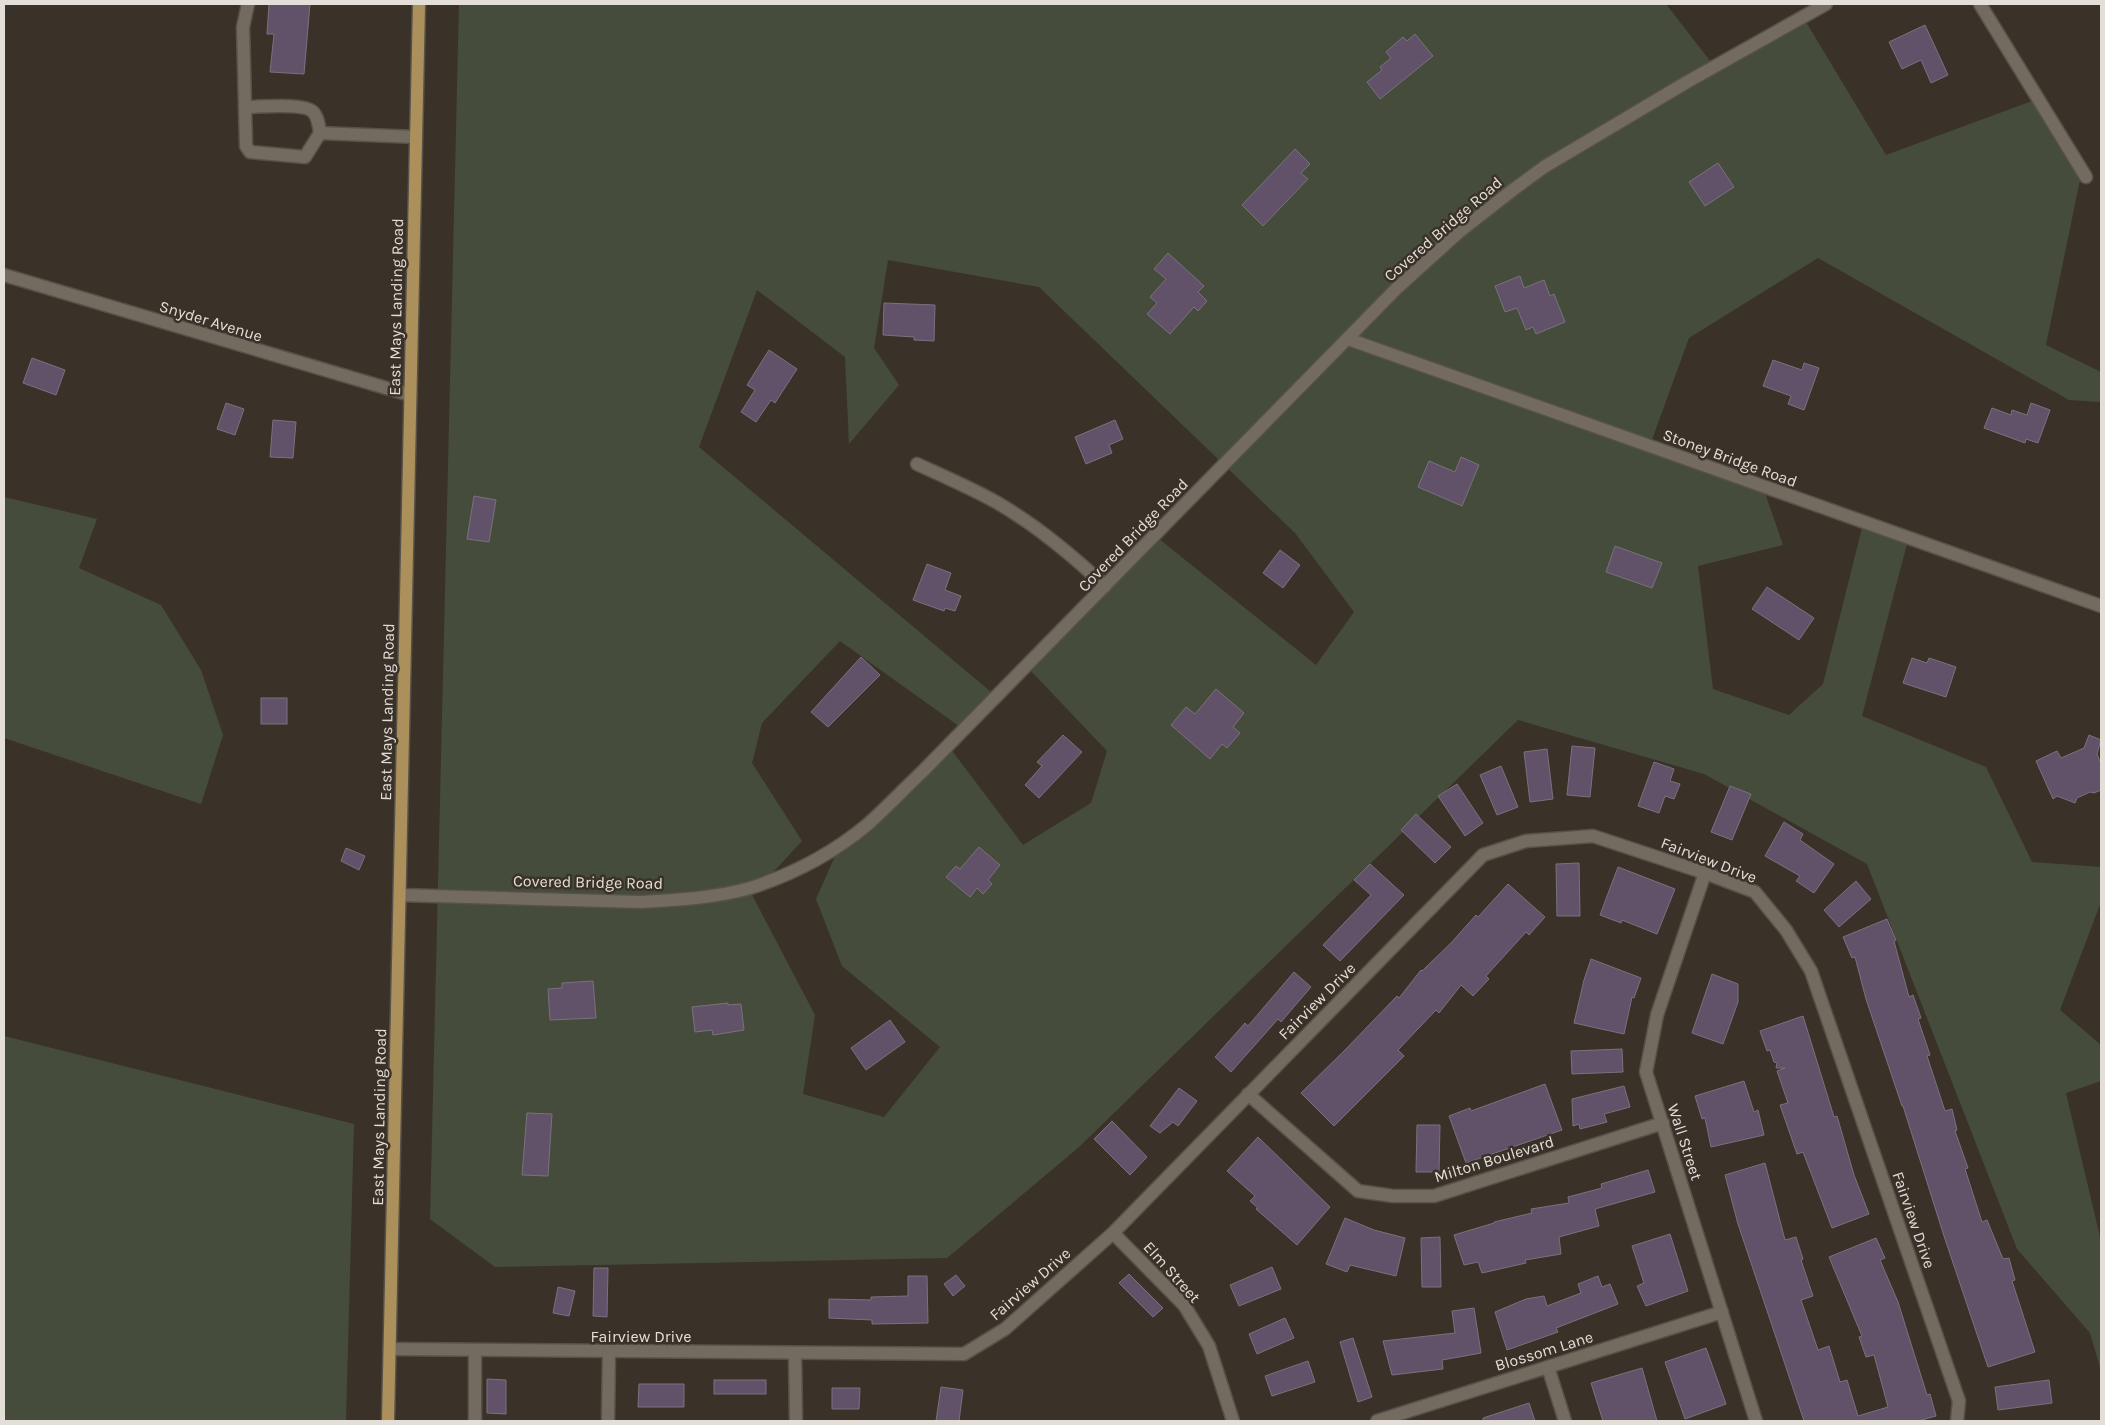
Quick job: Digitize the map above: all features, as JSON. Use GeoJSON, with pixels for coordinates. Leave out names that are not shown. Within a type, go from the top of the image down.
{"type":"FeatureCollection","features":[{"type":"Feature","properties":{"kind":"main road","name":"East Mays Landing Road"},"geometry":{"type":"LineString","coordinates":[[388,1421],[418,4]]}},
{"type":"Feature","properties":{"kind":"street"},"geometry":{"type":"LineString","coordinates":[[245,107],[302,107],[312,111],[317,118],[320,134],[305,157],[250,152],[246,146],[245,107],[243,28],[248,4]]}},
{"type":"Feature","properties":{"kind":"street","name":"Covered Bridge Road"},"geometry":{"type":"LineString","coordinates":[[400,895],[658,901],[722,894],[749,888],[799,868],[826,854],[866,825],[922,772],[1429,257],[1514,188],[1544,167],[1680,86],[1826,4]]}},
{"type":"Feature","properties":{"kind":"street"},"geometry":{"type":"LineString","coordinates":[[1980,4],[2086,177]]}},
{"type":"Feature","properties":{"kind":"street"},"geometry":{"type":"LineString","coordinates":[[320,134],[416,137]]}},
{"type":"Feature","properties":{"kind":"street","name":"Snyder Avenue"},"geometry":{"type":"LineString","coordinates":[[4,275],[410,395]]}},
{"type":"Feature","properties":{"kind":"street","name":"Stoney Bridge Road"},"geometry":{"type":"LineString","coordinates":[[1348,339],[2101,606]]}},
{"type":"Feature","properties":{"kind":"street"},"geometry":{"type":"LineString","coordinates":[[917,464],[1014,513],[1063,548],[1105,586]]}},
{"type":"Feature","properties":{"kind":"street","name":"Fairview Drive"},"geometry":{"type":"LineString","coordinates":[[390,1349],[964,1354],[1005,1329],[1113,1233],[1483,855],[1526,841],[1593,836],[1706,873],[1756,892],[1786,930],[1811,971],[1959,1401],[1957,1421]]}},
{"type":"Feature","properties":{"kind":"street","name":"Wall Street"},"geometry":{"type":"LineString","coordinates":[[1706,873],[1657,1014],[1646,1072],[1756,1421]]}},
{"type":"Feature","properties":{"kind":"street","name":"Milton Boulevard"},"geometry":{"type":"LineString","coordinates":[[1248,1094],[1358,1191],[1393,1196],[1434,1196],[1663,1123]]}},
{"type":"Feature","properties":{"kind":"street","name":"Elm Street"},"geometry":{"type":"LineString","coordinates":[[1113,1233],[1184,1305],[1209,1346],[1233,1421]]}},
{"type":"Feature","properties":{"kind":"street","name":"Blossom Lane"},"geometry":{"type":"LineString","coordinates":[[1377,1421],[1722,1312]]}},
{"type":"Feature","properties":{"kind":"street"},"geometry":{"type":"LineString","coordinates":[[475,1350],[475,1421]]}},
{"type":"Feature","properties":{"kind":"street"},"geometry":{"type":"LineString","coordinates":[[608,1421],[609,1352]]}},
{"type":"Feature","properties":{"kind":"street"},"geometry":{"type":"LineString","coordinates":[[796,1353],[796,1421]]}},
{"type":"Feature","properties":{"kind":"street"},"geometry":{"type":"LineString","coordinates":[[1548,1367],[1565,1421]]}},
{"type":"Feature","properties":{"kind":"green space"},"geometry":{"type":"Polygon","coordinates":[[[459,4],[1666,4],[1714,66],[1803,17],[1886,155],[2035,100],[2080,180],[2046,345],[2101,372],[2101,402],[2069,400],[1818,258],[1689,338],[1649,448],[1764,490],[1783,545],[1698,566],[1713,689],[1789,715],[1823,684],[1863,524],[1908,540],[1862,716],[1986,767],[2032,862],[2101,867],[2101,902],[2060,1010],[2101,1045],[2101,1081],[2066,1093],[2101,1241],[2101,1371],[2090,1333],[2017,1249],[1867,864],[1704,774],[1518,720],[1078,1148],[947,1258],[495,1267],[430,1219],[459,4]],[[888,260],[874,348],[899,385],[849,444],[845,357],[757,290],[699,447],[997,697],[963,729],[840,641],[762,723],[752,763],[802,841],[752,895],[815,1015],[803,1094],[884,1117],[940,1047],[842,966],[816,899],[840,845],[947,744],[1023,845],[1091,803],[1107,751],[1031,671],[1158,538],[1316,665],[1354,612],[1295,533],[1039,287],[888,260]]]}},
{"type":"Feature","properties":{"kind":"green space"},"geometry":{"type":"Polygon","coordinates":[[[4,497],[97,519],[79,568],[161,605],[201,670],[223,735],[201,804],[4,738],[4,497]]]}},
{"type":"Feature","properties":{"kind":"green space"},"geometry":{"type":"Polygon","coordinates":[[[4,1036],[354,1124],[346,1421],[4,1421],[4,1036]]]}},
{"type":"Feature","properties":{"kind":"building"},"geometry":{"type":"Polygon","coordinates":[[[269,4],[310,4],[304,74],[270,72],[274,34],[267,34],[269,4]]]}},
{"type":"Feature","properties":{"kind":"building"},"geometry":{"type":"Polygon","coordinates":[[[1925,25],[1948,75],[1931,83],[1921,60],[1902,69],[1889,42],[1925,25]]]}},
{"type":"Feature","properties":{"kind":"building"},"geometry":{"type":"Polygon","coordinates":[[[1415,34],[1433,56],[1380,99],[1367,82],[1382,70],[1380,67],[1391,58],[1386,52],[1403,37],[1407,41],[1415,34]]]}},
{"type":"Feature","properties":{"kind":"building"},"geometry":{"type":"Polygon","coordinates":[[[1295,149],[1310,164],[1301,173],[1308,179],[1263,226],[1242,205],[1295,149]]]}},
{"type":"Feature","properties":{"kind":"building"},"geometry":{"type":"Polygon","coordinates":[[[1718,163],[1734,187],[1705,206],[1689,182],[1718,163]]]}},
{"type":"Feature","properties":{"kind":"building"},"geometry":{"type":"Polygon","coordinates":[[[1168,253],[1204,286],[1198,292],[1207,301],[1198,311],[1194,307],[1170,334],[1147,314],[1157,303],[1150,297],[1166,279],[1154,269],[1168,253]]]}},
{"type":"Feature","properties":{"kind":"building"},"geometry":{"type":"Polygon","coordinates":[[[1520,276],[1524,288],[1544,280],[1550,296],[1554,294],[1565,322],[1536,334],[1533,327],[1526,330],[1517,308],[1505,312],[1495,286],[1520,276]]]}},
{"type":"Feature","properties":{"kind":"building"},"geometry":{"type":"Polygon","coordinates":[[[884,303],[935,305],[934,341],[914,340],[914,337],[883,335],[884,303]]]}},
{"type":"Feature","properties":{"kind":"building"},"geometry":{"type":"Polygon","coordinates":[[[769,350],[797,369],[775,403],[771,400],[756,422],[741,412],[755,390],[747,385],[769,350]]]}},
{"type":"Feature","properties":{"kind":"building"},"geometry":{"type":"Polygon","coordinates":[[[32,358],[65,370],[56,395],[23,383],[32,358]]]}},
{"type":"Feature","properties":{"kind":"building"},"geometry":{"type":"Polygon","coordinates":[[[1773,360],[1802,370],[1804,363],[1819,368],[1804,410],[1788,404],[1791,396],[1763,386],[1773,360]]]}},
{"type":"Feature","properties":{"kind":"building"},"geometry":{"type":"Polygon","coordinates":[[[226,403],[244,409],[235,435],[217,429],[226,403]]]}},
{"type":"Feature","properties":{"kind":"building"},"geometry":{"type":"Polygon","coordinates":[[[2031,403],[2050,410],[2038,443],[2026,439],[2025,443],[1984,428],[1992,408],[2011,415],[2012,410],[2027,415],[2031,403]]]}},
{"type":"Feature","properties":{"kind":"building"},"geometry":{"type":"Polygon","coordinates":[[[273,420],[296,422],[293,458],[270,457],[273,420]]]}},
{"type":"Feature","properties":{"kind":"building"},"geometry":{"type":"Polygon","coordinates":[[[1115,420],[1123,439],[1109,445],[1112,453],[1086,464],[1075,437],[1115,420]]]}},
{"type":"Feature","properties":{"kind":"building"},"geometry":{"type":"Polygon","coordinates":[[[1461,457],[1479,465],[1462,506],[1418,487],[1429,461],[1455,472],[1461,457]]]}},
{"type":"Feature","properties":{"kind":"building"},"geometry":{"type":"Polygon","coordinates":[[[474,496],[496,500],[489,542],[467,539],[474,496]]]}},
{"type":"Feature","properties":{"kind":"building"},"geometry":{"type":"Polygon","coordinates":[[[1615,546],[1662,563],[1652,588],[1606,572],[1615,546]]]}},
{"type":"Feature","properties":{"kind":"building"},"geometry":{"type":"Polygon","coordinates":[[[1280,550],[1300,565],[1283,588],[1263,573],[1280,550]]]}},
{"type":"Feature","properties":{"kind":"building"},"geometry":{"type":"Polygon","coordinates":[[[927,564],[951,573],[945,590],[961,596],[955,611],[945,608],[944,611],[913,600],[927,564]]]}},
{"type":"Feature","properties":{"kind":"building"},"geometry":{"type":"Polygon","coordinates":[[[1767,587],[1814,618],[1799,640],[1752,609],[1767,587]]]}},
{"type":"Feature","properties":{"kind":"building"},"geometry":{"type":"Polygon","coordinates":[[[861,657],[880,675],[828,727],[811,712],[861,657]]]}},
{"type":"Feature","properties":{"kind":"building"},"geometry":{"type":"Polygon","coordinates":[[[1912,658],[1927,663],[1929,658],[1956,667],[1946,697],[1903,683],[1912,658]]]}},
{"type":"Feature","properties":{"kind":"building"},"geometry":{"type":"Polygon","coordinates":[[[1216,689],[1244,713],[1233,727],[1240,733],[1227,748],[1222,744],[1210,759],[1171,725],[1186,707],[1195,714],[1216,689]]]}},
{"type":"Feature","properties":{"kind":"building"},"geometry":{"type":"Polygon","coordinates":[[[261,698],[287,698],[287,724],[261,724],[261,698]]]}},
{"type":"Feature","properties":{"kind":"building"},"geometry":{"type":"Polygon","coordinates":[[[1063,735],[1082,752],[1039,798],[1025,785],[1042,766],[1037,762],[1063,735]]]}},
{"type":"Feature","properties":{"kind":"building"},"geometry":{"type":"Polygon","coordinates":[[[2089,735],[2101,740],[2097,754],[2101,764],[2101,790],[2094,793],[2090,792],[2077,798],[2075,803],[2057,796],[2053,799],[2036,761],[2057,751],[2061,758],[2084,748],[2089,735]]]}},
{"type":"Feature","properties":{"kind":"building"},"geometry":{"type":"Polygon","coordinates":[[[1572,746],[1595,748],[1590,797],[1567,795],[1572,746]]]}},
{"type":"Feature","properties":{"kind":"building"},"geometry":{"type":"Polygon","coordinates":[[[1547,749],[1553,799],[1530,802],[1524,752],[1547,749]]]}},
{"type":"Feature","properties":{"kind":"building"},"geometry":{"type":"Polygon","coordinates":[[[1654,762],[1674,769],[1670,781],[1680,784],[1674,799],[1665,796],[1659,813],[1638,806],[1654,762]]]}},
{"type":"Feature","properties":{"kind":"building"},"geometry":{"type":"Polygon","coordinates":[[[1501,766],[1518,807],[1497,815],[1480,775],[1501,766]]]}},
{"type":"Feature","properties":{"kind":"building"},"geometry":{"type":"Polygon","coordinates":[[[1457,784],[1483,823],[1465,836],[1438,796],[1457,784]]]}},
{"type":"Feature","properties":{"kind":"building"},"geometry":{"type":"Polygon","coordinates":[[[1730,786],[1751,794],[1732,840],[1711,832],[1730,786]]]}},
{"type":"Feature","properties":{"kind":"building"},"geometry":{"type":"Polygon","coordinates":[[[1416,814],[1451,847],[1435,863],[1401,830],[1416,814]]]}},
{"type":"Feature","properties":{"kind":"building"},"geometry":{"type":"Polygon","coordinates":[[[1784,822],[1803,834],[1800,840],[1834,864],[1814,893],[1796,881],[1800,876],[1765,856],[1784,822]]]}},
{"type":"Feature","properties":{"kind":"building"},"geometry":{"type":"Polygon","coordinates":[[[979,847],[1000,865],[988,880],[992,884],[983,894],[977,888],[970,897],[946,877],[956,866],[960,869],[979,847]]]}},
{"type":"Feature","properties":{"kind":"building"},"geometry":{"type":"Polygon","coordinates":[[[346,848],[365,856],[359,870],[341,861],[346,848]]]}},
{"type":"Feature","properties":{"kind":"building"},"geometry":{"type":"Polygon","coordinates":[[[1579,863],[1580,916],[1557,916],[1556,864],[1579,863]]]}},
{"type":"Feature","properties":{"kind":"building"},"geometry":{"type":"Polygon","coordinates":[[[1370,864],[1404,895],[1340,961],[1323,945],[1371,895],[1354,880],[1370,864]]]}},
{"type":"Feature","properties":{"kind":"building"},"geometry":{"type":"Polygon","coordinates":[[[1618,867],[1675,889],[1657,934],[1622,920],[1621,923],[1600,915],[1618,867]]]}},
{"type":"Feature","properties":{"kind":"building"},"geometry":{"type":"Polygon","coordinates":[[[1856,881],[1871,899],[1839,927],[1824,910],[1856,881]]]}},
{"type":"Feature","properties":{"kind":"building"},"geometry":{"type":"Polygon","coordinates":[[[1508,884],[1545,917],[1529,935],[1526,932],[1486,976],[1489,979],[1473,996],[1461,985],[1439,1013],[1436,1010],[1398,1050],[1404,1056],[1334,1126],[1301,1093],[1397,996],[1399,998],[1421,970],[1451,943],[1476,915],[1478,917],[1508,884]]]}},
{"type":"Feature","properties":{"kind":"building"},"geometry":{"type":"Polygon","coordinates":[[[1887,919],[1896,940],[1894,941],[1909,997],[1913,995],[1921,1018],[1918,1019],[1930,1055],[1927,1056],[1945,1111],[1952,1109],[1957,1130],[1955,1131],[1968,1168],[1965,1169],[1982,1222],[1987,1220],[2003,1259],[2009,1258],[2015,1280],[2012,1281],[2035,1352],[1988,1367],[1866,999],[1855,957],[1852,958],[1843,937],[1887,919]]]}},
{"type":"Feature","properties":{"kind":"building"},"geometry":{"type":"Polygon","coordinates":[[[1591,959],[1641,978],[1634,998],[1632,997],[1624,1034],[1574,1023],[1591,959]]]}},
{"type":"Feature","properties":{"kind":"building"},"geometry":{"type":"Polygon","coordinates":[[[1294,972],[1311,987],[1281,1022],[1278,1019],[1231,1072],[1215,1057],[1245,1023],[1248,1026],[1294,972]]]}},
{"type":"Feature","properties":{"kind":"building"},"geometry":{"type":"Polygon","coordinates":[[[1712,974],[1738,984],[1738,1002],[1723,1044],[1692,1033],[1712,974]]]}},
{"type":"Feature","properties":{"kind":"building"},"geometry":{"type":"Polygon","coordinates":[[[593,981],[596,1018],[550,1020],[548,989],[562,988],[562,983],[593,981]]]}},
{"type":"Feature","properties":{"kind":"building"},"geometry":{"type":"Polygon","coordinates":[[[728,1003],[728,1005],[741,1004],[744,1030],[713,1035],[712,1030],[695,1032],[692,1007],[728,1003]]]}},
{"type":"Feature","properties":{"kind":"building"},"geometry":{"type":"Polygon","coordinates":[[[1803,1016],[1834,1117],[1837,1116],[1854,1175],[1869,1214],[1832,1228],[1803,1152],[1797,1154],[1780,1105],[1788,1103],[1777,1071],[1785,1068],[1776,1068],[1777,1063],[1774,1062],[1770,1050],[1767,1051],[1760,1031],[1803,1016]]]}},
{"type":"Feature","properties":{"kind":"building"},"geometry":{"type":"Polygon","coordinates":[[[890,1020],[905,1042],[866,1070],[851,1048],[890,1020]]]}},
{"type":"Feature","properties":{"kind":"building"},"geometry":{"type":"Polygon","coordinates":[[[1622,1049],[1623,1072],[1572,1074],[1571,1051],[1622,1049]]]}},
{"type":"Feature","properties":{"kind":"building"},"geometry":{"type":"Polygon","coordinates":[[[1744,1081],[1754,1112],[1758,1110],[1764,1135],[1711,1147],[1705,1118],[1702,1119],[1695,1096],[1744,1081]]]}},
{"type":"Feature","properties":{"kind":"building"},"geometry":{"type":"Polygon","coordinates":[[[1545,1084],[1562,1130],[1466,1163],[1449,1116],[1470,1108],[1471,1111],[1545,1084]]]}},
{"type":"Feature","properties":{"kind":"building"},"geometry":{"type":"Polygon","coordinates":[[[1624,1086],[1630,1107],[1604,1114],[1607,1122],[1580,1129],[1579,1124],[1573,1126],[1572,1099],[1624,1086]]]}},
{"type":"Feature","properties":{"kind":"building"},"geometry":{"type":"Polygon","coordinates":[[[1179,1088],[1197,1101],[1178,1126],[1173,1122],[1160,1133],[1150,1126],[1179,1088]]]}},
{"type":"Feature","properties":{"kind":"building"},"geometry":{"type":"Polygon","coordinates":[[[527,1113],[552,1114],[548,1176],[522,1175],[527,1113]]]}},
{"type":"Feature","properties":{"kind":"building"},"geometry":{"type":"Polygon","coordinates":[[[1112,1121],[1147,1157],[1130,1175],[1094,1139],[1112,1121]]]}},
{"type":"Feature","properties":{"kind":"building"},"geometry":{"type":"Polygon","coordinates":[[[1417,1125],[1440,1125],[1439,1172],[1416,1172],[1417,1125]]]}},
{"type":"Feature","properties":{"kind":"building"},"geometry":{"type":"Polygon","coordinates":[[[1258,1137],[1330,1207],[1297,1245],[1256,1209],[1258,1208],[1250,1201],[1255,1196],[1227,1171],[1258,1137]]]}},
{"type":"Feature","properties":{"kind":"building"},"geometry":{"type":"Polygon","coordinates":[[[1765,1163],[1785,1240],[1796,1237],[1803,1259],[1801,1260],[1813,1296],[1801,1300],[1818,1350],[1829,1346],[1840,1382],[1847,1380],[1858,1416],[1888,1407],[1874,1355],[1866,1357],[1859,1337],[1862,1336],[1829,1257],[1876,1238],[1885,1258],[1880,1260],[1898,1302],[1927,1395],[1930,1394],[1936,1416],[1918,1421],[1804,1421],[1738,1224],[1725,1175],[1765,1163]]]}},
{"type":"Feature","properties":{"kind":"building"},"geometry":{"type":"Polygon","coordinates":[[[1648,1170],[1655,1192],[1595,1209],[1599,1226],[1559,1237],[1561,1254],[1525,1260],[1526,1263],[1482,1273],[1478,1262],[1464,1265],[1454,1235],[1494,1222],[1532,1213],[1531,1209],[1569,1203],[1568,1197],[1602,1188],[1601,1184],[1648,1170]]]}},
{"type":"Feature","properties":{"kind":"building"},"geometry":{"type":"Polygon","coordinates":[[[1345,1218],[1374,1230],[1405,1238],[1396,1276],[1350,1265],[1347,1272],[1326,1264],[1345,1218]]]}},
{"type":"Feature","properties":{"kind":"building"},"geometry":{"type":"Polygon","coordinates":[[[1670,1234],[1688,1291],[1646,1306],[1637,1286],[1644,1283],[1632,1246],[1670,1234]]]}},
{"type":"Feature","properties":{"kind":"building"},"geometry":{"type":"Polygon","coordinates":[[[1440,1237],[1441,1287],[1422,1287],[1421,1238],[1440,1237]]]}},
{"type":"Feature","properties":{"kind":"building"},"geometry":{"type":"Polygon","coordinates":[[[1272,1267],[1281,1289],[1239,1306],[1230,1285],[1272,1267]]]}},
{"type":"Feature","properties":{"kind":"building"},"geometry":{"type":"Polygon","coordinates":[[[594,1268],[608,1268],[607,1317],[593,1316],[594,1268]]]}},
{"type":"Feature","properties":{"kind":"building"},"geometry":{"type":"Polygon","coordinates":[[[1129,1274],[1163,1308],[1153,1317],[1119,1283],[1129,1274]]]}},
{"type":"Feature","properties":{"kind":"building"},"geometry":{"type":"Polygon","coordinates":[[[956,1275],[965,1286],[953,1296],[944,1284],[956,1275]]]}},
{"type":"Feature","properties":{"kind":"building"},"geometry":{"type":"Polygon","coordinates":[[[908,1276],[927,1276],[928,1323],[872,1324],[872,1320],[829,1318],[829,1299],[871,1300],[871,1297],[908,1296],[908,1276]]]}},
{"type":"Feature","properties":{"kind":"building"},"geometry":{"type":"Polygon","coordinates":[[[1598,1276],[1602,1287],[1610,1284],[1618,1304],[1556,1328],[1558,1332],[1507,1350],[1495,1312],[1526,1299],[1544,1296],[1547,1306],[1581,1293],[1578,1284],[1598,1276]]]}},
{"type":"Feature","properties":{"kind":"building"},"geometry":{"type":"Polygon","coordinates":[[[558,1287],[575,1291],[569,1316],[553,1313],[558,1287]]]}},
{"type":"Feature","properties":{"kind":"building"},"geometry":{"type":"Polygon","coordinates":[[[1474,1308],[1481,1353],[1442,1360],[1443,1369],[1392,1375],[1383,1341],[1455,1333],[1452,1311],[1474,1308]]]}},
{"type":"Feature","properties":{"kind":"building"},"geometry":{"type":"Polygon","coordinates":[[[1285,1318],[1294,1338],[1257,1354],[1249,1334],[1285,1318]]]}},
{"type":"Feature","properties":{"kind":"building"},"geometry":{"type":"Polygon","coordinates":[[[1353,1338],[1372,1397],[1358,1402],[1340,1342],[1353,1338]]]}},
{"type":"Feature","properties":{"kind":"building"},"geometry":{"type":"Polygon","coordinates":[[[1706,1348],[1726,1404],[1685,1419],[1665,1362],[1706,1348]]]}},
{"type":"Feature","properties":{"kind":"building"},"geometry":{"type":"Polygon","coordinates":[[[1308,1361],[1315,1382],[1272,1396],[1265,1376],[1308,1361]]]}},
{"type":"Feature","properties":{"kind":"building"},"geometry":{"type":"Polygon","coordinates":[[[1642,1368],[1657,1421],[1603,1421],[1591,1383],[1642,1368]]]}},
{"type":"Feature","properties":{"kind":"building"},"geometry":{"type":"Polygon","coordinates":[[[487,1379],[506,1380],[506,1414],[487,1413],[487,1379]]]}},
{"type":"Feature","properties":{"kind":"building"},"geometry":{"type":"Polygon","coordinates":[[[714,1380],[766,1380],[766,1394],[714,1394],[714,1380]]]}},
{"type":"Feature","properties":{"kind":"building"},"geometry":{"type":"Polygon","coordinates":[[[2049,1380],[2052,1403],[1998,1410],[1995,1387],[2049,1380]]]}},
{"type":"Feature","properties":{"kind":"building"},"geometry":{"type":"Polygon","coordinates":[[[639,1384],[684,1384],[684,1407],[638,1407],[639,1384]]]}},
{"type":"Feature","properties":{"kind":"building"},"geometry":{"type":"Polygon","coordinates":[[[941,1387],[963,1390],[959,1421],[936,1421],[941,1387]]]}},
{"type":"Feature","properties":{"kind":"building"},"geometry":{"type":"Polygon","coordinates":[[[832,1388],[860,1388],[859,1409],[832,1409],[832,1388]]]}},
{"type":"Feature","properties":{"kind":"building"},"geometry":{"type":"Polygon","coordinates":[[[1529,1403],[1535,1421],[1483,1421],[1483,1418],[1529,1403]]]}}]}
